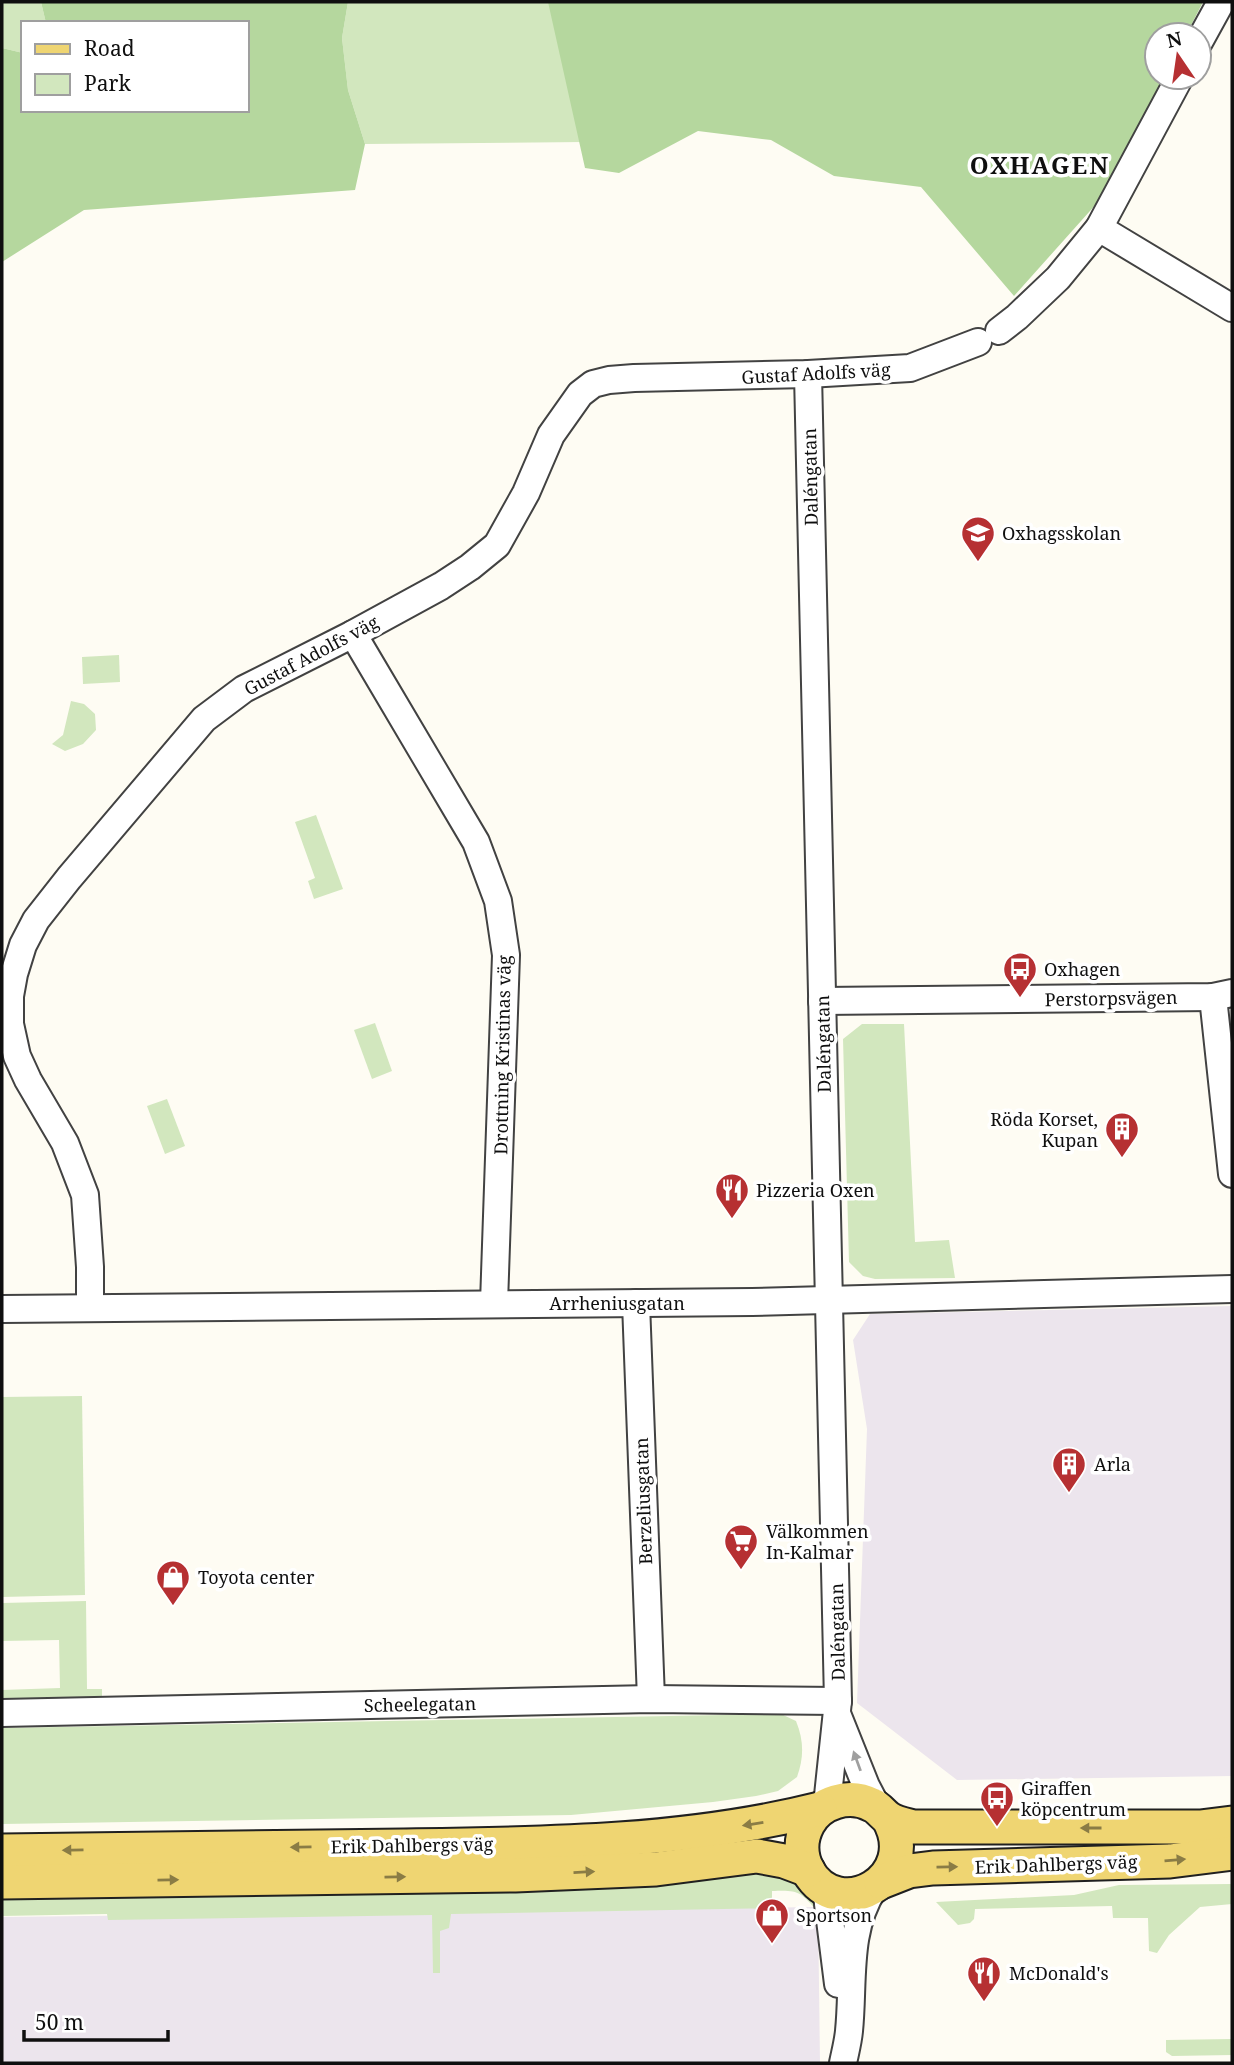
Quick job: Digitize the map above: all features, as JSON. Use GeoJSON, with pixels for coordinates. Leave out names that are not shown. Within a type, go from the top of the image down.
{"type":"FeatureCollection","features":[{"type":"Feature","properties":{"kind":"main road","name":"Erik Dahlbergs väg"},"geometry":{"type":"LineString","coordinates":[[2,1851],[516,1844],[610,1840],[775,1821],[852,1799],[869,1803],[882,1813],[913,1827],[1200,1827],[1232,1823]]}},
{"type":"Feature","properties":{"kind":"main road"},"geometry":{"type":"LineString","coordinates":[[817,1879],[802,1849],[803,1837],[806,1827],[823,1807]]}},
{"type":"Feature","properties":{"kind":"main road"},"geometry":{"type":"LineString","coordinates":[[878,1885],[894,1863],[897,1852],[894,1828],[882,1813]]}},
{"type":"Feature","properties":{"kind":"main road","name":"Erik Dahlbergs väg"},"geometry":{"type":"LineString","coordinates":[[2,1882],[515,1875],[656,1869],[757,1856],[784,1861],[835,1892],[855,1894],[909,1871],[933,1868],[1170,1861],[1232,1853]]}},
{"type":"Feature","properties":{"kind":"street"},"geometry":{"type":"LineString","coordinates":[[1211,21],[1221,2]]}},
{"type":"Feature","properties":{"kind":"street","name":"Gustaf Adolfs väg"},"geometry":{"type":"LineString","coordinates":[[90,1308],[85,1195],[65,1143],[28,1080],[18,1056],[10,1024],[10,996],[23,945],[36,920],[204,719],[244,689],[353,635],[441,586],[497,545],[526,493],[551,435],[580,394],[593,384],[634,378],[808,374],[910,368],[989,336],[1017,317],[1058,278],[1099,228],[1173,91]]}},
{"type":"Feature","properties":{"kind":"street"},"geometry":{"type":"LineString","coordinates":[[1099,228],[1232,308]]}},
{"type":"Feature","properties":{"kind":"street","name":"Daléngatan"},"geometry":{"type":"LineString","coordinates":[[808,374],[838,1707],[823,1807]]}},
{"type":"Feature","properties":{"kind":"street","name":"Drottning Kristinas väg"},"geometry":{"type":"LineString","coordinates":[[353,635],[476,842],[498,901],[506,955],[494,1303]]}},
{"type":"Feature","properties":{"kind":"street"},"geometry":{"type":"LineString","coordinates":[[1223,995],[1232,1174]]}},
{"type":"Feature","properties":{"kind":"street","name":"Perstorpsvägen"},"geometry":{"type":"LineString","coordinates":[[822,1001],[1223,995]]}},
{"type":"Feature","properties":{"kind":"street","name":"Arrheniusgatan"},"geometry":{"type":"LineString","coordinates":[[2,1309],[830,1300],[1232,1289]]}},
{"type":"Feature","properties":{"kind":"street","name":"Berzeliusgatan"},"geometry":{"type":"LineString","coordinates":[[636,1303],[650,1699]]}},
{"type":"Feature","properties":{"kind":"street","name":"Scheelegatan"},"geometry":{"type":"LineString","coordinates":[[2,1713],[650,1699],[838,1707]]}},
{"type":"Feature","properties":{"kind":"street","name":"Daléngatan"},"geometry":{"type":"LineString","coordinates":[[838,1707],[866,1786],[882,1813]]}},
{"type":"Feature","properties":{"kind":"street"},"geometry":{"type":"LineString","coordinates":[[817,1879],[838,1980],[838,2035],[842,2063]]}},
{"type":"Feature","properties":{"kind":"street"},"geometry":{"type":"LineString","coordinates":[[842,2063],[849,2033],[859,1914],[878,1885]]}},
{"type":"Feature","properties":{"kind":"shaded area"},"geometry":{"type":"Polygon","coordinates":[[[1232,1306],[1232,1776],[957,1780],[857,1703],[867,1429],[853,1340],[870,1314],[1232,1306]]]}},
{"type":"Feature","properties":{"kind":"shaded area"},"geometry":{"type":"Polygon","coordinates":[[[818,1907],[820,2063],[2,2063],[2,1917],[818,1907]]]}},
{"type":"Feature","properties":{"kind":"green space"},"geometry":{"type":"Polygon","coordinates":[[[2,2],[41,2],[46,21],[21,21],[21,53],[2,48],[2,2]]]}},
{"type":"Feature","properties":{"kind":"green space"},"geometry":{"type":"Polygon","coordinates":[[[41,2],[348,2],[342,38],[348,90],[365,144],[355,190],[84,210],[2,262],[2,48],[21,53],[21,112],[248,112],[248,21],[46,21],[41,2]]]}},
{"type":"Feature","properties":{"kind":"green space"},"geometry":{"type":"Polygon","coordinates":[[[348,2],[556,2],[584,142],[365,144],[348,90],[342,38],[348,2]]]}},
{"type":"Feature","properties":{"kind":"green space"},"geometry":{"type":"Polygon","coordinates":[[[548,2],[1203,2],[1193,21],[1143,21],[1143,91],[1157,91],[1098,202],[1014,296],[921,187],[834,176],[771,140],[698,131],[619,173],[585,168],[548,2]]]}},
{"type":"Feature","properties":{"kind":"green space"},"geometry":{"type":"Polygon","coordinates":[[[119,655],[120,682],[83,684],[82,657],[119,655]]]}},
{"type":"Feature","properties":{"kind":"green space"},"geometry":{"type":"Polygon","coordinates":[[[71,701],[84,704],[95,714],[96,730],[83,744],[65,751],[52,744],[63,735],[71,701]]]}},
{"type":"Feature","properties":{"kind":"green space"},"geometry":{"type":"Polygon","coordinates":[[[316,815],[343,889],[314,899],[308,881],[315,878],[295,822],[316,815]]]}},
{"type":"Feature","properties":{"kind":"green space"},"geometry":{"type":"Polygon","coordinates":[[[375,1023],[392,1071],[372,1079],[354,1030],[375,1023]]]}},
{"type":"Feature","properties":{"kind":"green space"},"geometry":{"type":"Polygon","coordinates":[[[862,1024],[904,1024],[915,1242],[949,1240],[955,1278],[875,1279],[863,1276],[849,1262],[843,1039],[862,1024]]]}},
{"type":"Feature","properties":{"kind":"green space"},"geometry":{"type":"Polygon","coordinates":[[[167,1099],[185,1146],[165,1154],[147,1106],[167,1099]]]}},
{"type":"Feature","properties":{"kind":"green space"},"geometry":{"type":"Polygon","coordinates":[[[82,1396],[85,1595],[2,1597],[2,1397],[82,1396]]]}},
{"type":"Feature","properties":{"kind":"green space"},"geometry":{"type":"Polygon","coordinates":[[[86,1601],[87,1689],[102,1689],[102,1698],[2,1699],[2,1690],[60,1688],[59,1640],[2,1641],[2,1603],[86,1601]]]}},
{"type":"Feature","properties":{"kind":"green space"},"geometry":{"type":"Polygon","coordinates":[[[781,1714],[796,1721],[799,1728],[802,1756],[797,1777],[778,1791],[756,1796],[571,1815],[2,1824],[2,1728],[781,1714]]]}},
{"type":"Feature","properties":{"kind":"green space"},"geometry":{"type":"Polygon","coordinates":[[[749,1868],[790,1880],[807,1892],[817,1911],[798,1893],[772,1891],[772,1908],[451,1914],[449,1928],[440,1931],[440,1973],[433,1973],[432,1915],[108,1920],[107,1914],[2,1916],[2,1893],[749,1868]]]}},
{"type":"Feature","properties":{"kind":"green space"},"geometry":{"type":"Polygon","coordinates":[[[1232,1884],[1232,1904],[1200,1907],[1169,1935],[1157,1953],[1149,1951],[1148,1918],[1113,1918],[1112,1906],[975,1909],[974,1919],[970,1923],[958,1925],[936,1902],[1074,1895],[1119,1885],[1232,1884]]]}},
{"type":"Feature","properties":{"kind":"green space"},"geometry":{"type":"Polygon","coordinates":[[[1232,2039],[1232,2055],[1172,2056],[1166,2052],[1166,2040],[1232,2039]]]}},
{"type":"Feature","properties":{"kind":"place","name":"Oxhagsskolan"},"geometry":{"type":"Point","coordinates":[978,563]}},
{"type":"Feature","properties":{"kind":"place","name":"Oxhagen"},"geometry":{"type":"Point","coordinates":[1020,999]}},
{"type":"Feature","properties":{"kind":"place","name":"Röda Korset, Kupan"},"geometry":{"type":"Point","coordinates":[1122,1159]}},
{"type":"Feature","properties":{"kind":"place","name":"Pizzeria Oxen"},"geometry":{"type":"Point","coordinates":[732,1220]}},
{"type":"Feature","properties":{"kind":"place","name":"Arla"},"geometry":{"type":"Point","coordinates":[1069,1494]}},
{"type":"Feature","properties":{"kind":"place","name":"Välkommen In-Kalmar"},"geometry":{"type":"Point","coordinates":[741,1571]}},
{"type":"Feature","properties":{"kind":"place","name":"Toyota center"},"geometry":{"type":"Point","coordinates":[173,1607]}},
{"type":"Feature","properties":{"kind":"place","name":"Giraffen köpcentrum"},"geometry":{"type":"Point","coordinates":[997,1828]}},
{"type":"Feature","properties":{"kind":"place","name":"Sportson"},"geometry":{"type":"Point","coordinates":[772,1945]}},
{"type":"Feature","properties":{"kind":"place","name":"McDonald's"},"geometry":{"type":"Point","coordinates":[984,2003]}},
{"type":"Feature","properties":{"kind":"district","name":"OXHAGEN"},"geometry":{"type":"Point","coordinates":[1040,164]}}]}
